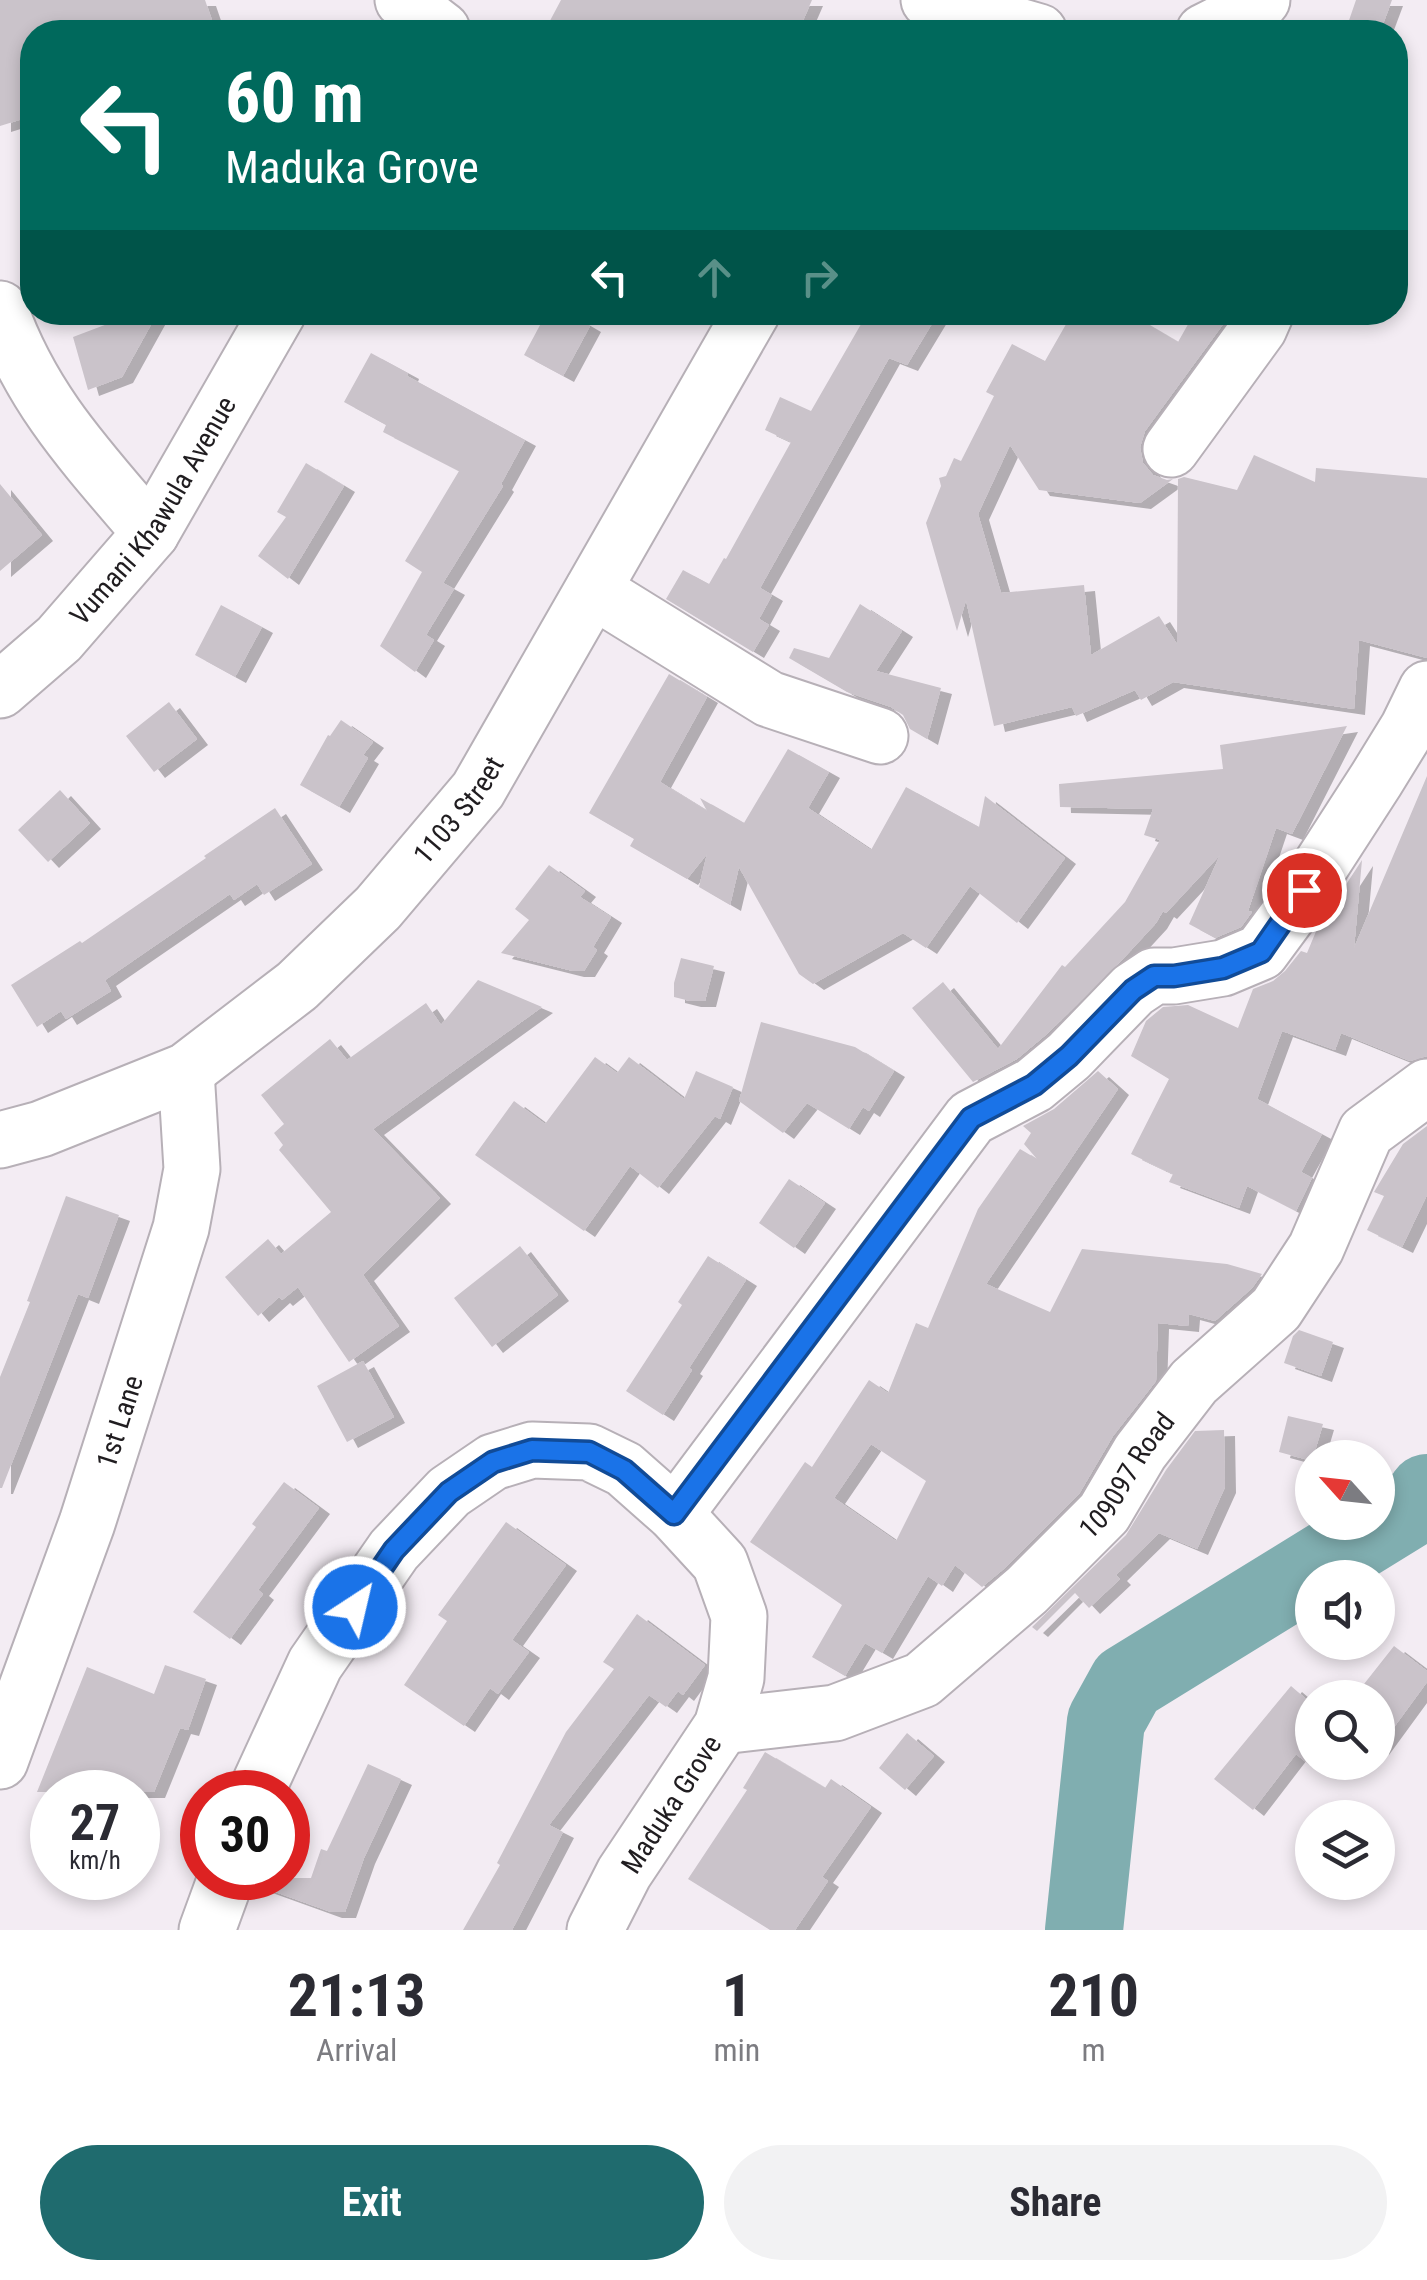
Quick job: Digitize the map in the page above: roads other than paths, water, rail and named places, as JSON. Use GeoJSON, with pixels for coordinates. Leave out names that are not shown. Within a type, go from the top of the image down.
{"type":"FeatureCollection","features":[{"type":"Feature","properties":{"kind":"street"},"geometry":{"type":"LineString","coordinates":[[925,0],[996,20]]}},
{"type":"Feature","properties":{"kind":"street"},"geometry":{"type":"LineString","coordinates":[[1228,20],[1262,0]]}},
{"type":"Feature","properties":{"kind":"street"},"geometry":{"type":"LineString","coordinates":[[0,309],[26,372],[60,426],[151,533]]}},
{"type":"Feature","properties":{"kind":"street","name":"Vumani Khawula Avenue"},"geometry":{"type":"LineString","coordinates":[[0,690],[58,639],[151,533],[271,325]]}},
{"type":"Feature","properties":{"kind":"street","name":"1103 Street"},"geometry":{"type":"LineString","coordinates":[[0,1140],[41,1129],[186,1071],[297,986],[364,921],[478,790],[745,325]]}},
{"type":"Feature","properties":{"kind":"street"},"geometry":{"type":"LineString","coordinates":[[1171,449],[1260,325]]}},
{"type":"Feature","properties":{"kind":"street"},"geometry":{"type":"LineString","coordinates":[[594,590],[768,699],[880,736]]}},
{"type":"Feature","properties":{"kind":"street"},"geometry":{"type":"LineString","coordinates":[[674,1514],[971,1118],[1034,1085],[1069,1056],[1133,990],[1154,976],[1223,968],[1261,952],[1376,780],[1427,689]]}},
{"type":"Feature","properties":{"kind":"street","name":"1st Lane"},"geometry":{"type":"LineString","coordinates":[[0,1761],[87,1523],[181,1228],[192,1169],[186,1071]]}},
{"type":"Feature","properties":{"kind":"street","name":"109097 Road"},"geometry":{"type":"LineString","coordinates":[[722,1726],[835,1713],[922,1680],[1027,1590],[1104,1513],[1140,1452],[1194,1382],[1276,1309],[1316,1248],[1366,1132],[1427,1088]]}},
{"type":"Feature","properties":{"kind":"street","name":"Maduka Grove"},"geometry":{"type":"LineString","coordinates":[[266,1770],[315,1664],[394,1550],[449,1492],[493,1462],[532,1450],[589,1452],[624,1470],[674,1514],[720,1563],[739,1616],[736,1678],[722,1726],[624,1874],[595,1930]]}},
{"type":"Feature","properties":{"kind":"street"},"geometry":{"type":"LineString","coordinates":[[207,1930],[218,1900]]}},
{"type":"Feature","properties":{"kind":"waterway"},"geometry":{"type":"LineString","coordinates":[[1084,1930],[1106,1721],[1127,1683],[1421,1502],[1427,1493]]}}]}
